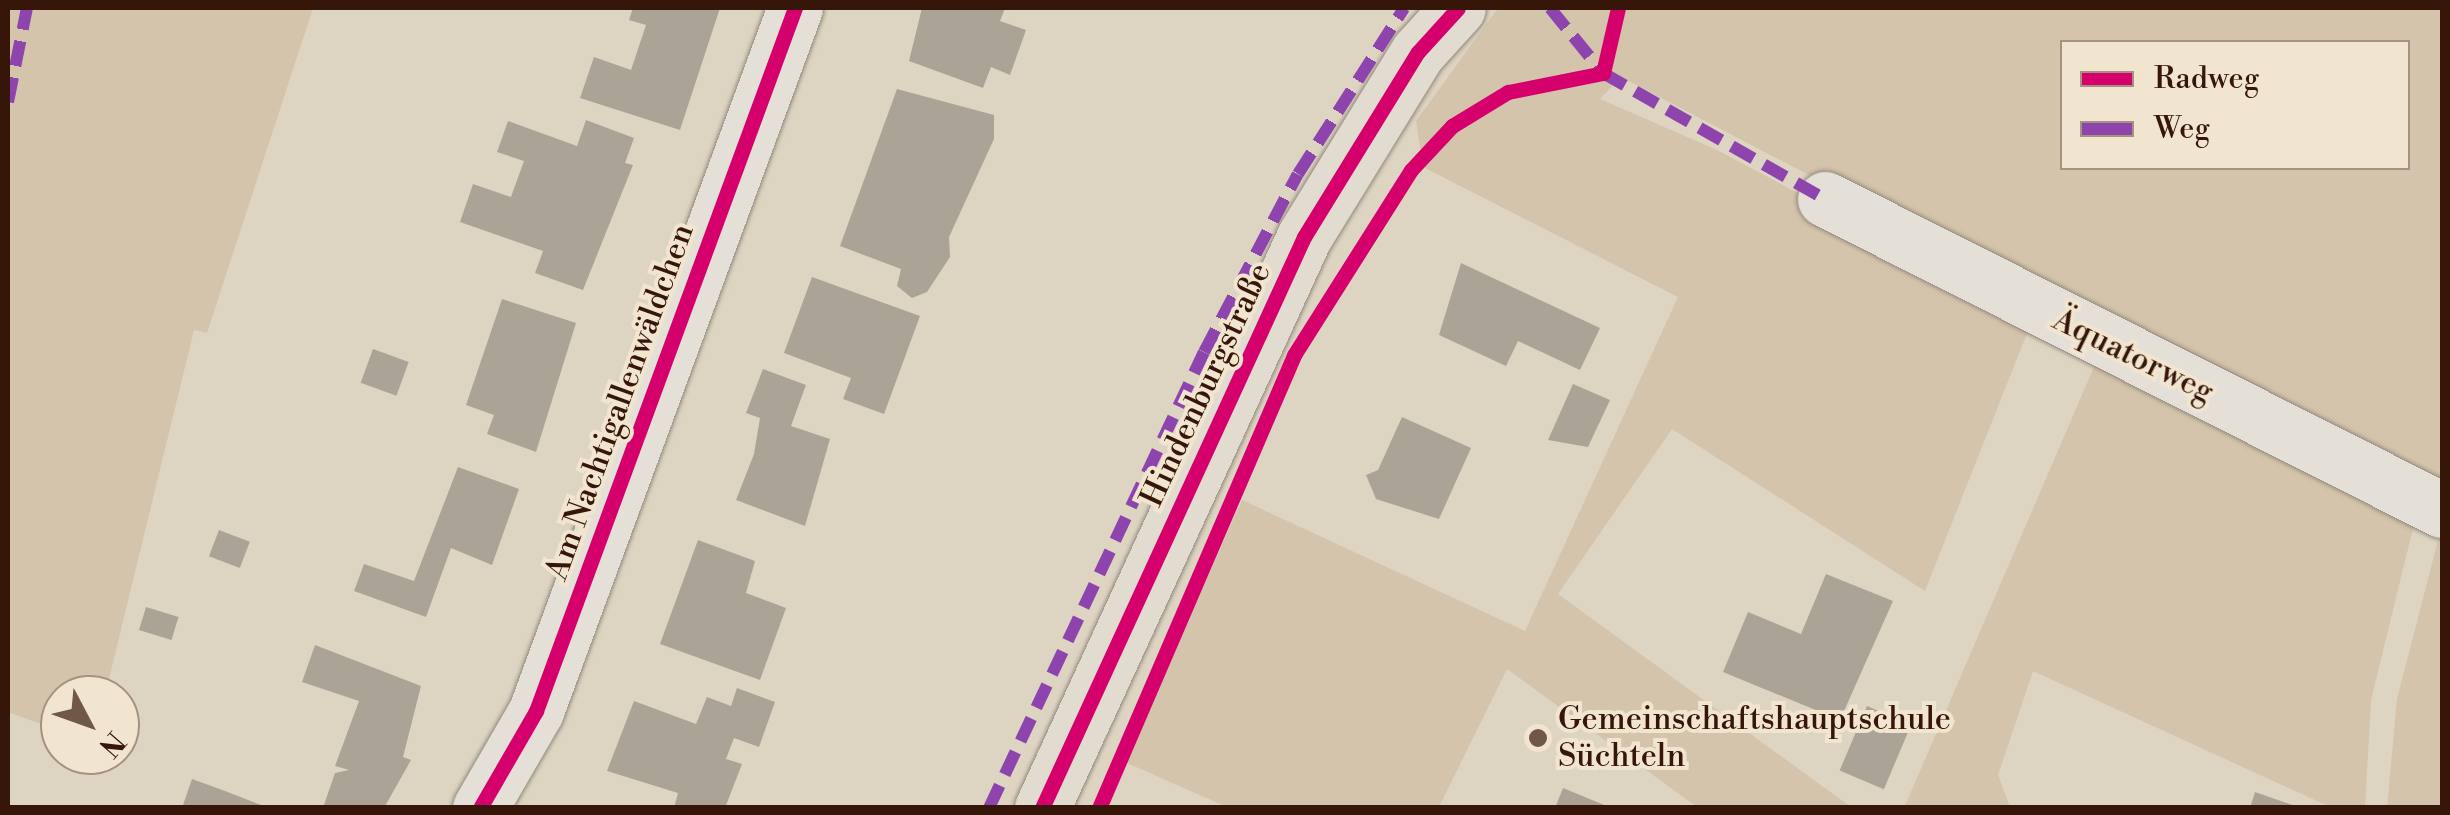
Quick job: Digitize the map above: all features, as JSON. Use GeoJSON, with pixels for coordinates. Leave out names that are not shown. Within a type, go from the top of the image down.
{"type":"FeatureCollection","features":[{"type":"Feature","properties":{"kind":"main road","name":"Hindenburgstraße"},"geometry":{"type":"LineString","coordinates":[[1042,808],[1304,237],[1418,52],[1458,8]]}},
{"type":"Feature","properties":{"kind":"street","name":"Am Nachtigallenwäldchen"},"geometry":{"type":"LineString","coordinates":[[480,808],[536,711],[795,8]]}},
{"type":"Feature","properties":{"kind":"street","name":"Äquatorweg"},"geometry":{"type":"LineString","coordinates":[[1824,199],[2442,510]]}},
{"type":"Feature","properties":{"kind":"shaded area"},"geometry":{"type":"Polygon","coordinates":[[[8,8],[313,8],[207,333],[194,330],[110,675],[40,675],[40,724],[8,712],[8,8]]]}},
{"type":"Feature","properties":{"kind":"shaded area"},"geometry":{"type":"Polygon","coordinates":[[[1498,8],[2442,8],[2442,505],[1621,77],[1600,99],[1717,150],[2033,318],[1925,591],[1672,429],[1558,594],[1851,807],[1697,807],[1507,669],[1439,807],[1227,807],[1125,762],[1242,500],[1525,631],[1678,297],[1423,167],[1416,121],[1498,8]]]}},
{"type":"Feature","properties":{"kind":"shaded area"},"geometry":{"type":"Polygon","coordinates":[[[2100,353],[2417,512],[2371,700],[2365,807],[2330,807],[2033,671],[1998,775],[2010,807],[1904,808],[2100,353]]]}},
{"type":"Feature","properties":{"kind":"shaded area"},"geometry":{"type":"Polygon","coordinates":[[[2442,525],[2442,807],[2387,808],[2397,699],[2442,525]]]}},
{"type":"Feature","properties":{"kind":"building"},"geometry":{"type":"Polygon","coordinates":[[[633,8],[720,8],[680,130],[580,98],[594,57],[631,70],[646,25],[629,20],[633,8]]]}},
{"type":"Feature","properties":{"kind":"building"},"geometry":{"type":"Polygon","coordinates":[[[922,8],[1005,8],[1000,21],[1026,30],[1010,75],[991,67],[983,88],[909,61],[922,8]]]}},
{"type":"Feature","properties":{"kind":"building"},"geometry":{"type":"Polygon","coordinates":[[[897,89],[994,115],[994,139],[949,237],[950,257],[927,292],[912,298],[897,286],[901,269],[840,246],[897,89]]]}},
{"type":"Feature","properties":{"kind":"building"},"geometry":{"type":"Polygon","coordinates":[[[586,120],[634,138],[625,163],[633,165],[583,290],[535,273],[543,251],[460,222],[473,184],[511,197],[524,161],[497,152],[508,121],[577,146],[586,120]]]}},
{"type":"Feature","properties":{"kind":"building"},"geometry":{"type":"Polygon","coordinates":[[[1461,263],[1600,328],[1580,370],[1518,341],[1506,366],[1439,335],[1461,263]]]}},
{"type":"Feature","properties":{"kind":"building"},"geometry":{"type":"Polygon","coordinates":[[[812,277],[920,316],[884,414],[843,399],[851,378],[784,353],[812,277]]]}},
{"type":"Feature","properties":{"kind":"building"},"geometry":{"type":"Polygon","coordinates":[[[502,299],[576,323],[536,452],[487,434],[494,415],[466,405],[502,299]]]}},
{"type":"Feature","properties":{"kind":"building"},"geometry":{"type":"Polygon","coordinates":[[[373,349],[409,362],[396,396],[361,383],[373,349]]]}},
{"type":"Feature","properties":{"kind":"building"},"geometry":{"type":"Polygon","coordinates":[[[763,369],[806,385],[791,426],[830,439],[805,526],[736,500],[754,454],[760,418],[746,413],[763,369]]]}},
{"type":"Feature","properties":{"kind":"building"},"geometry":{"type":"Polygon","coordinates":[[[1573,384],[1610,400],[1588,447],[1548,440],[1573,384]]]}},
{"type":"Feature","properties":{"kind":"building"},"geometry":{"type":"Polygon","coordinates":[[[1402,417],[1471,448],[1439,519],[1376,499],[1366,475],[1378,470],[1402,417]]]}},
{"type":"Feature","properties":{"kind":"building"},"geometry":{"type":"Polygon","coordinates":[[[458,467],[519,489],[492,565],[451,548],[426,617],[354,591],[364,564],[414,581],[458,467]]]}},
{"type":"Feature","properties":{"kind":"building"},"geometry":{"type":"Polygon","coordinates":[[[219,530],[250,542],[240,568],[209,556],[219,530]]]}},
{"type":"Feature","properties":{"kind":"building"},"geometry":{"type":"Polygon","coordinates":[[[698,540],[755,561],[746,593],[786,608],[760,680],[660,644],[698,540]]]}},
{"type":"Feature","properties":{"kind":"building"},"geometry":{"type":"Polygon","coordinates":[[[1826,574],[1893,601],[1840,720],[1723,672],[1748,612],[1801,634],[1826,574]]]}},
{"type":"Feature","properties":{"kind":"building"},"geometry":{"type":"Polygon","coordinates":[[[146,607],[179,617],[171,640],[139,630],[146,607]]]}},
{"type":"Feature","properties":{"kind":"building"},"geometry":{"type":"Polygon","coordinates":[[[315,645],[421,686],[403,757],[411,760],[384,808],[324,805],[335,773],[349,770],[335,766],[359,701],[302,682],[315,645]]]}},
{"type":"Feature","properties":{"kind":"building"},"geometry":{"type":"Polygon","coordinates":[[[737,688],[775,702],[759,747],[734,738],[726,759],[742,764],[725,808],[674,808],[678,793],[607,771],[634,701],[696,724],[707,697],[731,706],[737,688]]]}},
{"type":"Feature","properties":{"kind":"building"},"geometry":{"type":"Polygon","coordinates":[[[1867,706],[1911,725],[1884,789],[1840,770],[1867,706]]]}},
{"type":"Feature","properties":{"kind":"building"},"geometry":{"type":"Polygon","coordinates":[[[192,779],[225,791],[269,808],[182,808],[192,779]]]}},
{"type":"Feature","properties":{"kind":"building"},"geometry":{"type":"Polygon","coordinates":[[[1563,788],[1609,807],[1609,808],[1555,808],[1563,788]]]}},
{"type":"Feature","properties":{"kind":"building"},"geometry":{"type":"Polygon","coordinates":[[[2255,792],[2298,807],[2298,808],[2250,808],[2255,792]]]}},
{"type":"Feature","properties":{"kind":"marked path"},"geometry":{"type":"LineString","coordinates":[[8,102],[27,8]]}},
{"type":"Feature","properties":{"kind":"marked path"},"geometry":{"type":"LineString","coordinates":[[989,808],[1204,352],[1298,174],[1404,8]]}},
{"type":"Feature","properties":{"kind":"marked path"},"geometry":{"type":"LineString","coordinates":[[1550,8],[1603,73],[1825,199]]}},
{"type":"Feature","properties":{"kind":"cycle path"},"geometry":{"type":"LineString","coordinates":[[480,808],[536,711],[795,8]]}},
{"type":"Feature","properties":{"kind":"cycle path"},"geometry":{"type":"LineString","coordinates":[[1042,808],[1304,237],[1418,52],[1458,8]]}},
{"type":"Feature","properties":{"kind":"cycle path"},"geometry":{"type":"LineString","coordinates":[[1099,808],[1294,355],[1411,170],[1452,126],[1508,92],[1603,73],[1618,8]]}},
{"type":"Feature","properties":{"kind":"place","name":"Gemeinschaftshauptschule Süchteln"},"geometry":{"type":"Point","coordinates":[1538,738]}}]}
